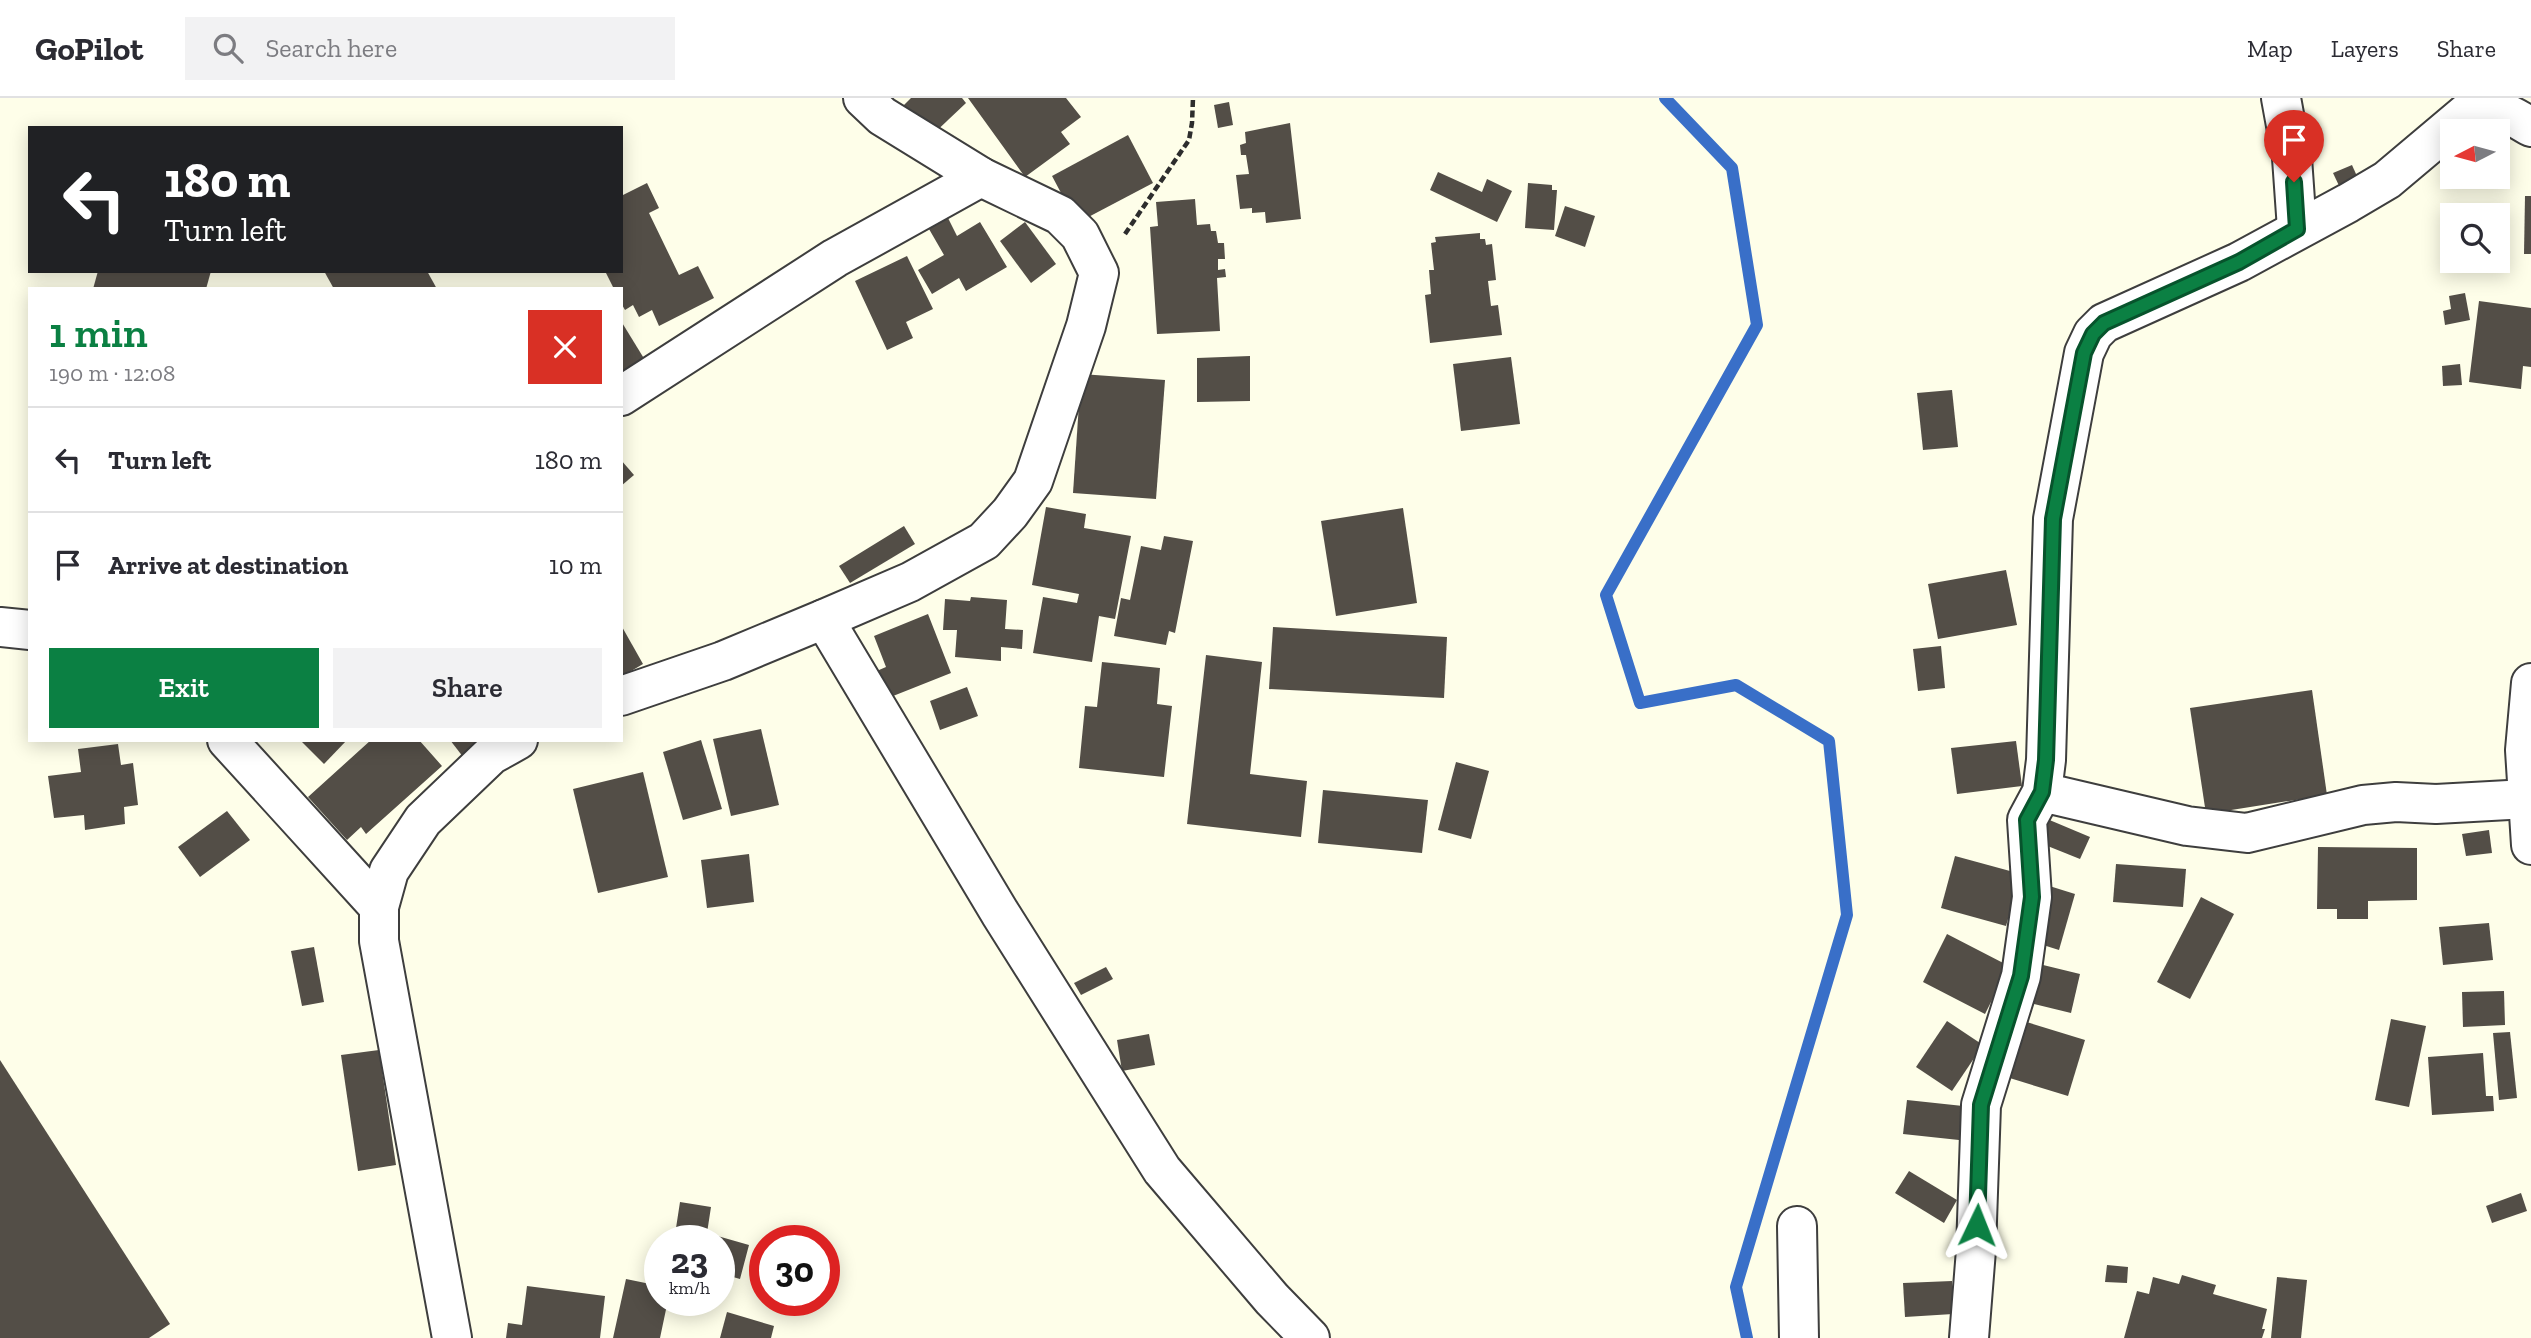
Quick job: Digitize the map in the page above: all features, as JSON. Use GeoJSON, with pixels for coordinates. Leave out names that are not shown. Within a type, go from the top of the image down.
{"type":"FeatureCollection","features":[{"type":"Feature","properties":{"kind":"street"},"geometry":{"type":"LineString","coordinates":[[623,695],[723,661],[910,582],[984,541],[1010,513],[1033,481],[1086,326],[1099,272],[1080,235],[1060,215],[981,177],[881,116],[863,98]]}},
{"type":"Feature","properties":{"kind":"street"},"geometry":{"type":"LineString","coordinates":[[2281,98],[2292,158],[2297,229]]}},
{"type":"Feature","properties":{"kind":"street"},"geometry":{"type":"LineString","coordinates":[[1969,1338],[1976,1250],[1981,1105],[2021,976],[2032,897],[2027,820],[2042,792],[2046,760],[2053,519],[2084,353],[2093,334],[2104,323],[2239,262],[2387,180],[2469,111],[2484,107],[2497,110],[2531,127]]}},
{"type":"Feature","properties":{"kind":"street"},"geometry":{"type":"LineString","coordinates":[[623,395],[835,258],[981,177]]}},
{"type":"Feature","properties":{"kind":"street"},"geometry":{"type":"LineString","coordinates":[[824,619],[1000,913],[1162,1170],[1272,1299],[1310,1338]]}},
{"type":"Feature","properties":{"kind":"street"},"geometry":{"type":"LineString","coordinates":[[0,627],[28,630]]}},
{"type":"Feature","properties":{"kind":"street"},"geometry":{"type":"LineString","coordinates":[[2531,683],[2525,750],[2531,845]]}},
{"type":"Feature","properties":{"kind":"street"},"geometry":{"type":"LineString","coordinates":[[229,742],[379,907]]}},
{"type":"Feature","properties":{"kind":"street"},"geometry":{"type":"LineString","coordinates":[[452,1338],[379,941],[379,907],[389,871],[423,820],[491,755],[514,742]]}},
{"type":"Feature","properties":{"kind":"street"},"geometry":{"type":"LineString","coordinates":[[2042,792],[2187,826],[2247,833],[2363,805],[2527,799]]}},
{"type":"Feature","properties":{"kind":"street"},"geometry":{"type":"LineString","coordinates":[[1797,1226],[1799,1338]]}},
{"type":"Feature","properties":{"kind":"path"},"geometry":{"type":"LineString","coordinates":[[1099,272],[1188,140],[1193,98]]}},
{"type":"Feature","properties":{"kind":"building"},"geometry":{"type":"Polygon","coordinates":[[[911,98],[962,98],[966,103],[929,138],[901,108],[911,98]]]}},
{"type":"Feature","properties":{"kind":"building"},"geometry":{"type":"Polygon","coordinates":[[[968,98],[1066,98],[1081,117],[1061,132],[1070,144],[1025,177],[968,98]]]}},
{"type":"Feature","properties":{"kind":"building"},"geometry":{"type":"Polygon","coordinates":[[[1229,102],[1233,125],[1218,128],[1214,105],[1229,102]]]}},
{"type":"Feature","properties":{"kind":"building"},"geometry":{"type":"Polygon","coordinates":[[[1290,123],[1301,219],[1266,223],[1265,212],[1252,213],[1252,208],[1240,209],[1236,175],[1249,174],[1246,155],[1241,155],[1240,145],[1246,143],[1245,132],[1290,123]]]}},
{"type":"Feature","properties":{"kind":"building"},"geometry":{"type":"Polygon","coordinates":[[[1128,135],[1153,183],[1077,223],[1052,176],[1128,135]]]}},
{"type":"Feature","properties":{"kind":"building"},"geometry":{"type":"Polygon","coordinates":[[[2352,165],[2360,183],[2342,192],[2333,173],[2352,165]]]}},
{"type":"Feature","properties":{"kind":"building"},"geometry":{"type":"Polygon","coordinates":[[[1438,172],[1482,192],[1487,179],[1512,191],[1497,222],[1430,190],[1438,172]]]}},
{"type":"Feature","properties":{"kind":"building"},"geometry":{"type":"Polygon","coordinates":[[[647,183],[659,208],[649,213],[679,275],[698,266],[714,298],[659,326],[652,310],[639,317],[633,305],[625,310],[623,287],[613,287],[606,273],[623,273],[623,195],[647,183]]]}},
{"type":"Feature","properties":{"kind":"building"},"geometry":{"type":"Polygon","coordinates":[[[1528,183],[1552,185],[1552,190],[1557,190],[1554,230],[1525,228],[1528,183]]]}},
{"type":"Feature","properties":{"kind":"building"},"geometry":{"type":"Polygon","coordinates":[[[2525,196],[2531,196],[2531,254],[2524,254],[2525,196]]]}},
{"type":"Feature","properties":{"kind":"building"},"geometry":{"type":"Polygon","coordinates":[[[1195,199],[1197,225],[1210,224],[1211,231],[1216,231],[1218,243],[1224,243],[1225,259],[1218,259],[1218,270],[1225,269],[1226,277],[1217,278],[1220,331],[1157,334],[1150,227],[1158,226],[1156,202],[1195,199]]]}},
{"type":"Feature","properties":{"kind":"building"},"geometry":{"type":"Polygon","coordinates":[[[1565,206],[1595,216],[1585,247],[1555,236],[1565,206]]]}},
{"type":"Feature","properties":{"kind":"building"},"geometry":{"type":"Polygon","coordinates":[[[948,218],[957,236],[980,222],[1007,267],[966,291],[959,278],[932,294],[918,270],[944,255],[929,229],[948,218]]]}},
{"type":"Feature","properties":{"kind":"building"},"geometry":{"type":"Polygon","coordinates":[[[1025,222],[1056,264],[1031,283],[1000,241],[1025,222]]]}},
{"type":"Feature","properties":{"kind":"building"},"geometry":{"type":"Polygon","coordinates":[[[1480,233],[1480,239],[1485,239],[1486,245],[1492,244],[1496,280],[1488,281],[1491,306],[1498,305],[1502,335],[1430,343],[1425,295],[1431,294],[1429,270],[1434,270],[1431,243],[1436,242],[1435,237],[1480,233]]]}},
{"type":"Feature","properties":{"kind":"building"},"geometry":{"type":"Polygon","coordinates":[[[907,256],[933,309],[906,322],[913,338],[887,350],[855,281],[907,256]]]}},
{"type":"Feature","properties":{"kind":"building"},"geometry":{"type":"Polygon","coordinates":[[[97,273],[210,273],[207,287],[94,287],[97,273]]]}},
{"type":"Feature","properties":{"kind":"building"},"geometry":{"type":"Polygon","coordinates":[[[325,273],[428,273],[436,287],[333,287],[325,273]]]}},
{"type":"Feature","properties":{"kind":"building"},"geometry":{"type":"Polygon","coordinates":[[[2465,293],[2470,320],[2445,325],[2443,311],[2451,309],[2449,296],[2465,293]]]}},
{"type":"Feature","properties":{"kind":"building"},"geometry":{"type":"Polygon","coordinates":[[[2479,301],[2531,308],[2531,367],[2523,366],[2521,389],[2469,382],[2479,301]]]}},
{"type":"Feature","properties":{"kind":"building"},"geometry":{"type":"Polygon","coordinates":[[[623,324],[648,365],[623,381],[623,324]]]}},
{"type":"Feature","properties":{"kind":"building"},"geometry":{"type":"Polygon","coordinates":[[[1250,356],[1250,401],[1197,402],[1197,358],[1250,356]]]}},
{"type":"Feature","properties":{"kind":"building"},"geometry":{"type":"Polygon","coordinates":[[[1511,357],[1520,424],[1461,431],[1453,364],[1511,357]]]}},
{"type":"Feature","properties":{"kind":"building"},"geometry":{"type":"Polygon","coordinates":[[[2460,364],[2462,385],[2443,386],[2442,366],[2460,364]]]}},
{"type":"Feature","properties":{"kind":"building"},"geometry":{"type":"Polygon","coordinates":[[[1081,374],[1165,380],[1156,499],[1073,493],[1081,374]]]}},
{"type":"Feature","properties":{"kind":"building"},"geometry":{"type":"Polygon","coordinates":[[[1952,390],[1958,447],[1923,450],[1917,393],[1952,390]]]}},
{"type":"Feature","properties":{"kind":"building"},"geometry":{"type":"Polygon","coordinates":[[[623,462],[634,475],[623,484],[623,462]]]}},
{"type":"Feature","properties":{"kind":"building"},"geometry":{"type":"Polygon","coordinates":[[[1046,507],[1086,514],[1084,528],[1131,536],[1115,619],[1099,616],[1092,662],[1033,653],[1043,597],[1077,603],[1079,594],[1032,585],[1046,507]]]}},
{"type":"Feature","properties":{"kind":"building"},"geometry":{"type":"Polygon","coordinates":[[[1403,508],[1417,603],[1336,616],[1321,521],[1403,508]]]}},
{"type":"Feature","properties":{"kind":"building"},"geometry":{"type":"Polygon","coordinates":[[[904,526],[915,544],[850,583],[839,566],[904,526]]]}},
{"type":"Feature","properties":{"kind":"building"},"geometry":{"type":"Polygon","coordinates":[[[1164,536],[1193,541],[1175,633],[1169,631],[1166,645],[1114,636],[1121,598],[1130,600],[1141,546],[1161,550],[1164,536]]]}},
{"type":"Feature","properties":{"kind":"building"},"geometry":{"type":"Polygon","coordinates":[[[2006,570],[2017,625],[1938,639],[1928,584],[2006,570]]]}},
{"type":"Feature","properties":{"kind":"building"},"geometry":{"type":"Polygon","coordinates":[[[971,597],[1007,600],[1005,629],[1023,630],[1022,649],[1001,647],[1001,661],[955,657],[957,630],[943,630],[945,599],[970,601],[971,597]]]}},
{"type":"Feature","properties":{"kind":"building"},"geometry":{"type":"Polygon","coordinates":[[[928,614],[951,673],[883,700],[872,673],[886,667],[874,636],[928,614]]]}},
{"type":"Feature","properties":{"kind":"building"},"geometry":{"type":"Polygon","coordinates":[[[1273,627],[1447,637],[1444,698],[1269,689],[1273,627]]]}},
{"type":"Feature","properties":{"kind":"building"},"geometry":{"type":"Polygon","coordinates":[[[623,629],[643,664],[623,676],[623,629]]]}},
{"type":"Feature","properties":{"kind":"building"},"geometry":{"type":"Polygon","coordinates":[[[1941,646],[1945,688],[1918,691],[1913,649],[1941,646]]]}},
{"type":"Feature","properties":{"kind":"building"},"geometry":{"type":"Polygon","coordinates":[[[1206,655],[1262,662],[1250,774],[1307,781],[1301,837],[1187,824],[1206,655]]]}},
{"type":"Feature","properties":{"kind":"building"},"geometry":{"type":"Polygon","coordinates":[[[1102,662],[1160,668],[1157,704],[1172,706],[1164,777],[1079,768],[1085,706],[1097,707],[1102,662]]]}},
{"type":"Feature","properties":{"kind":"building"},"geometry":{"type":"Polygon","coordinates":[[[967,687],[978,716],[940,730],[930,701],[967,687]]]}},
{"type":"Feature","properties":{"kind":"building"},"geometry":{"type":"Polygon","coordinates":[[[2312,690],[2327,795],[2206,814],[2190,708],[2312,690]]]}},
{"type":"Feature","properties":{"kind":"building"},"geometry":{"type":"Polygon","coordinates":[[[761,729],[779,805],[731,816],[713,739],[761,729]]]}},
{"type":"Feature","properties":{"kind":"building"},"geometry":{"type":"Polygon","coordinates":[[[701,740],[722,809],[683,820],[663,752],[701,740]]]}},
{"type":"Feature","properties":{"kind":"building"},"geometry":{"type":"Polygon","coordinates":[[[2016,741],[2022,786],[1957,794],[1951,748],[2016,741]]]}},
{"type":"Feature","properties":{"kind":"building"},"geometry":{"type":"Polygon","coordinates":[[[302,742],[345,742],[324,764],[302,742]]]}},
{"type":"Feature","properties":{"kind":"building"},"geometry":{"type":"Polygon","coordinates":[[[369,742],[421,742],[442,766],[366,834],[361,827],[347,840],[308,797],[369,742]]]}},
{"type":"Feature","properties":{"kind":"building"},"geometry":{"type":"Polygon","coordinates":[[[452,742],[492,742],[467,762],[452,742]]]}},
{"type":"Feature","properties":{"kind":"building"},"geometry":{"type":"Polygon","coordinates":[[[118,744],[121,765],[133,763],[138,805],[124,807],[125,824],[85,830],[84,815],[54,818],[48,776],[81,772],[78,749],[118,744]]]}},
{"type":"Feature","properties":{"kind":"building"},"geometry":{"type":"Polygon","coordinates":[[[1456,762],[1489,771],[1471,839],[1438,830],[1456,762]]]}},
{"type":"Feature","properties":{"kind":"building"},"geometry":{"type":"Polygon","coordinates":[[[643,772],[668,877],[598,893],[573,789],[643,772]]]}},
{"type":"Feature","properties":{"kind":"building"},"geometry":{"type":"Polygon","coordinates":[[[1323,790],[1428,800],[1422,853],[1318,843],[1323,790]]]}},
{"type":"Feature","properties":{"kind":"building"},"geometry":{"type":"Polygon","coordinates":[[[227,811],[250,840],[200,877],[178,847],[227,811]]]}},
{"type":"Feature","properties":{"kind":"building"},"geometry":{"type":"Polygon","coordinates":[[[2040,816],[2090,837],[2080,859],[2030,839],[2040,816]]]}},
{"type":"Feature","properties":{"kind":"building"},"geometry":{"type":"Polygon","coordinates":[[[2489,830],[2492,853],[2466,856],[2462,834],[2489,830]]]}},
{"type":"Feature","properties":{"kind":"building"},"geometry":{"type":"Polygon","coordinates":[[[2318,847],[2417,848],[2417,900],[2368,901],[2368,919],[2337,919],[2337,909],[2317,909],[2318,847]]]}},
{"type":"Feature","properties":{"kind":"building"},"geometry":{"type":"Polygon","coordinates":[[[749,854],[754,902],[707,908],[701,860],[749,854]]]}},
{"type":"Feature","properties":{"kind":"building"},"geometry":{"type":"Polygon","coordinates":[[[1955,856],[2021,874],[2006,926],[1941,908],[1955,856]]]}},
{"type":"Feature","properties":{"kind":"building"},"geometry":{"type":"Polygon","coordinates":[[[2116,864],[2186,869],[2183,907],[2113,902],[2116,864]]]}},
{"type":"Feature","properties":{"kind":"building"},"geometry":{"type":"Polygon","coordinates":[[[2043,884],[2075,894],[2059,950],[2027,940],[2043,884]]]}},
{"type":"Feature","properties":{"kind":"building"},"geometry":{"type":"Polygon","coordinates":[[[2201,897],[2234,914],[2190,999],[2157,982],[2201,897]]]}},
{"type":"Feature","properties":{"kind":"building"},"geometry":{"type":"Polygon","coordinates":[[[2489,923],[2493,960],[2443,965],[2439,927],[2489,923]]]}},
{"type":"Feature","properties":{"kind":"building"},"geometry":{"type":"Polygon","coordinates":[[[1947,934],[2009,966],[1985,1014],[1923,982],[1947,934]]]}},
{"type":"Feature","properties":{"kind":"building"},"geometry":{"type":"Polygon","coordinates":[[[314,947],[324,1002],[302,1006],[291,951],[314,947]]]}},
{"type":"Feature","properties":{"kind":"building"},"geometry":{"type":"Polygon","coordinates":[[[2039,964],[2080,974],[2071,1013],[2030,1003],[2039,964]]]}},
{"type":"Feature","properties":{"kind":"building"},"geometry":{"type":"Polygon","coordinates":[[[1106,967],[1113,979],[1081,995],[1074,983],[1106,967]]]}},
{"type":"Feature","properties":{"kind":"building"},"geometry":{"type":"Polygon","coordinates":[[[2504,991],[2505,1025],[2463,1027],[2462,992],[2504,991]]]}},
{"type":"Feature","properties":{"kind":"building"},"geometry":{"type":"Polygon","coordinates":[[[2017,1019],[2085,1040],[2068,1096],[2000,1075],[2017,1019]]]}},
{"type":"Feature","properties":{"kind":"building"},"geometry":{"type":"Polygon","coordinates":[[[2391,1019],[2426,1026],[2409,1107],[2375,1100],[2391,1019]]]}},
{"type":"Feature","properties":{"kind":"building"},"geometry":{"type":"Polygon","coordinates":[[[1947,1021],[1983,1045],[1952,1091],[1916,1067],[1947,1021]]]}},
{"type":"Feature","properties":{"kind":"building"},"geometry":{"type":"Polygon","coordinates":[[[2510,1032],[2517,1098],[2499,1100],[2493,1033],[2510,1032]]]}},
{"type":"Feature","properties":{"kind":"building"},"geometry":{"type":"Polygon","coordinates":[[[1149,1034],[1155,1065],[1122,1071],[1117,1040],[1149,1034]]]}},
{"type":"Feature","properties":{"kind":"building"},"geometry":{"type":"Polygon","coordinates":[[[379,1050],[396,1165],[358,1171],[341,1055],[379,1050]]]}},
{"type":"Feature","properties":{"kind":"building"},"geometry":{"type":"Polygon","coordinates":[[[2483,1053],[2486,1096],[2493,1096],[2494,1111],[2432,1115],[2428,1057],[2483,1053]]]}},
{"type":"Feature","properties":{"kind":"building"},"geometry":{"type":"Polygon","coordinates":[[[0,1060],[170,1324],[149,1338],[0,1338],[0,1060]]]}},
{"type":"Feature","properties":{"kind":"building"},"geometry":{"type":"Polygon","coordinates":[[[1907,1100],[1963,1106],[1959,1140],[1903,1134],[1907,1100]]]}},
{"type":"Feature","properties":{"kind":"building"},"geometry":{"type":"Polygon","coordinates":[[[1909,1171],[1957,1200],[1944,1223],[1895,1193],[1909,1171]]]}},
{"type":"Feature","properties":{"kind":"building"},"geometry":{"type":"Polygon","coordinates":[[[2521,1193],[2527,1211],[2492,1223],[2486,1206],[2521,1193]]]}},
{"type":"Feature","properties":{"kind":"building"},"geometry":{"type":"Polygon","coordinates":[[[680,1202],[711,1207],[708,1225],[676,1225],[680,1202]]]}},
{"type":"Feature","properties":{"kind":"building"},"geometry":{"type":"Polygon","coordinates":[[[735,1241],[749,1245],[740,1279],[735,1278],[735,1241]]]}},
{"type":"Feature","properties":{"kind":"building"},"geometry":{"type":"Polygon","coordinates":[[[2107,1265],[2128,1267],[2127,1283],[2105,1282],[2107,1265]]]}},
{"type":"Feature","properties":{"kind":"building"},"geometry":{"type":"Polygon","coordinates":[[[2182,1275],[2216,1285],[2213,1294],[2267,1309],[2262,1338],[2124,1338],[2137,1291],[2149,1294],[2153,1277],[2179,1284],[2182,1275]]]}},
{"type":"Feature","properties":{"kind":"building"},"geometry":{"type":"Polygon","coordinates":[[[2277,1277],[2307,1280],[2301,1338],[2271,1338],[2277,1277]]]}},
{"type":"Feature","properties":{"kind":"building"},"geometry":{"type":"Polygon","coordinates":[[[626,1279],[644,1283],[644,1316],[665,1316],[660,1338],[613,1338],[626,1279]]]}},
{"type":"Feature","properties":{"kind":"building"},"geometry":{"type":"Polygon","coordinates":[[[1952,1281],[1953,1314],[1905,1317],[1903,1283],[1952,1281]]]}},
{"type":"Feature","properties":{"kind":"building"},"geometry":{"type":"Polygon","coordinates":[[[527,1286],[605,1296],[600,1338],[506,1338],[508,1323],[522,1325],[527,1286]]]}},
{"type":"Feature","properties":{"kind":"building"},"geometry":{"type":"Polygon","coordinates":[[[735,1314],[774,1326],[771,1338],[720,1338],[726,1316],[735,1314]]]}},
{"type":"Feature","properties":{"kind":"waterway"},"geometry":{"type":"LineString","coordinates":[[1665,98],[1732,168],[1757,325],[1606,595],[1640,703],[1736,685],[1829,741],[1847,915],[1736,1287],[1747,1338]]}},
{"type":"Feature","properties":{"kind":"route"},"geometry":{"type":"LineString","coordinates":[[1977,1225],[1981,1105],[2021,976],[2032,897],[2027,820],[2042,792],[2046,760],[2053,519],[2084,353],[2093,334],[2104,323],[2239,262],[2297,229],[2294,182]]}}]}
